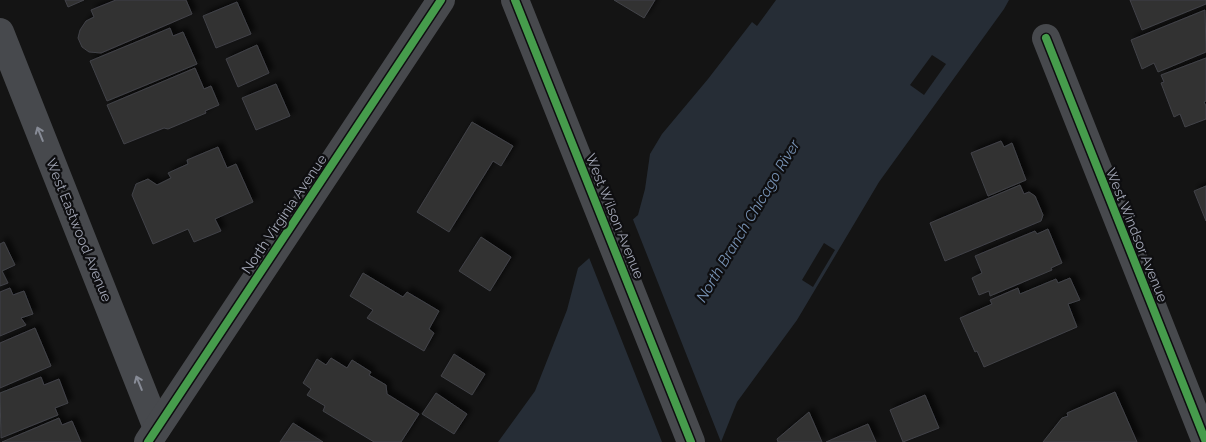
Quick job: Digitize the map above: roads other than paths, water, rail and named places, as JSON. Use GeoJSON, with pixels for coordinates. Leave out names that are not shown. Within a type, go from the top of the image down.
{"type":"FeatureCollection","features":[{"type":"Feature","properties":{"kind":"street","name":"North Virginia Avenue"},"geometry":{"type":"LineString","coordinates":[[153,435],[441,0]]}},
{"type":"Feature","properties":{"kind":"street","name":"West Wilson Avenue"},"geometry":{"type":"LineString","coordinates":[[515,0],[691,442]]}},
{"type":"Feature","properties":{"kind":"street","name":"West Eastwood Avenue"},"geometry":{"type":"LineString","coordinates":[[0,32],[153,435]]}},
{"type":"Feature","properties":{"kind":"street","name":"West Windsor Avenue"},"geometry":{"type":"LineString","coordinates":[[1046,38],[1206,442]]}},
{"type":"Feature","properties":{"kind":"water","name":"North Branch Chicago River"},"geometry":{"type":"Polygon","coordinates":[[[776,0],[1009,0],[879,182],[797,320],[737,402],[721,442],[688,442],[707,409],[705,403],[681,442],[498,442],[535,391],[567,310],[578,268],[638,215],[645,189],[650,154],[662,134],[752,22],[757,26],[776,0]],[[648,260],[611,312],[613,317],[648,260]]]}}]}
